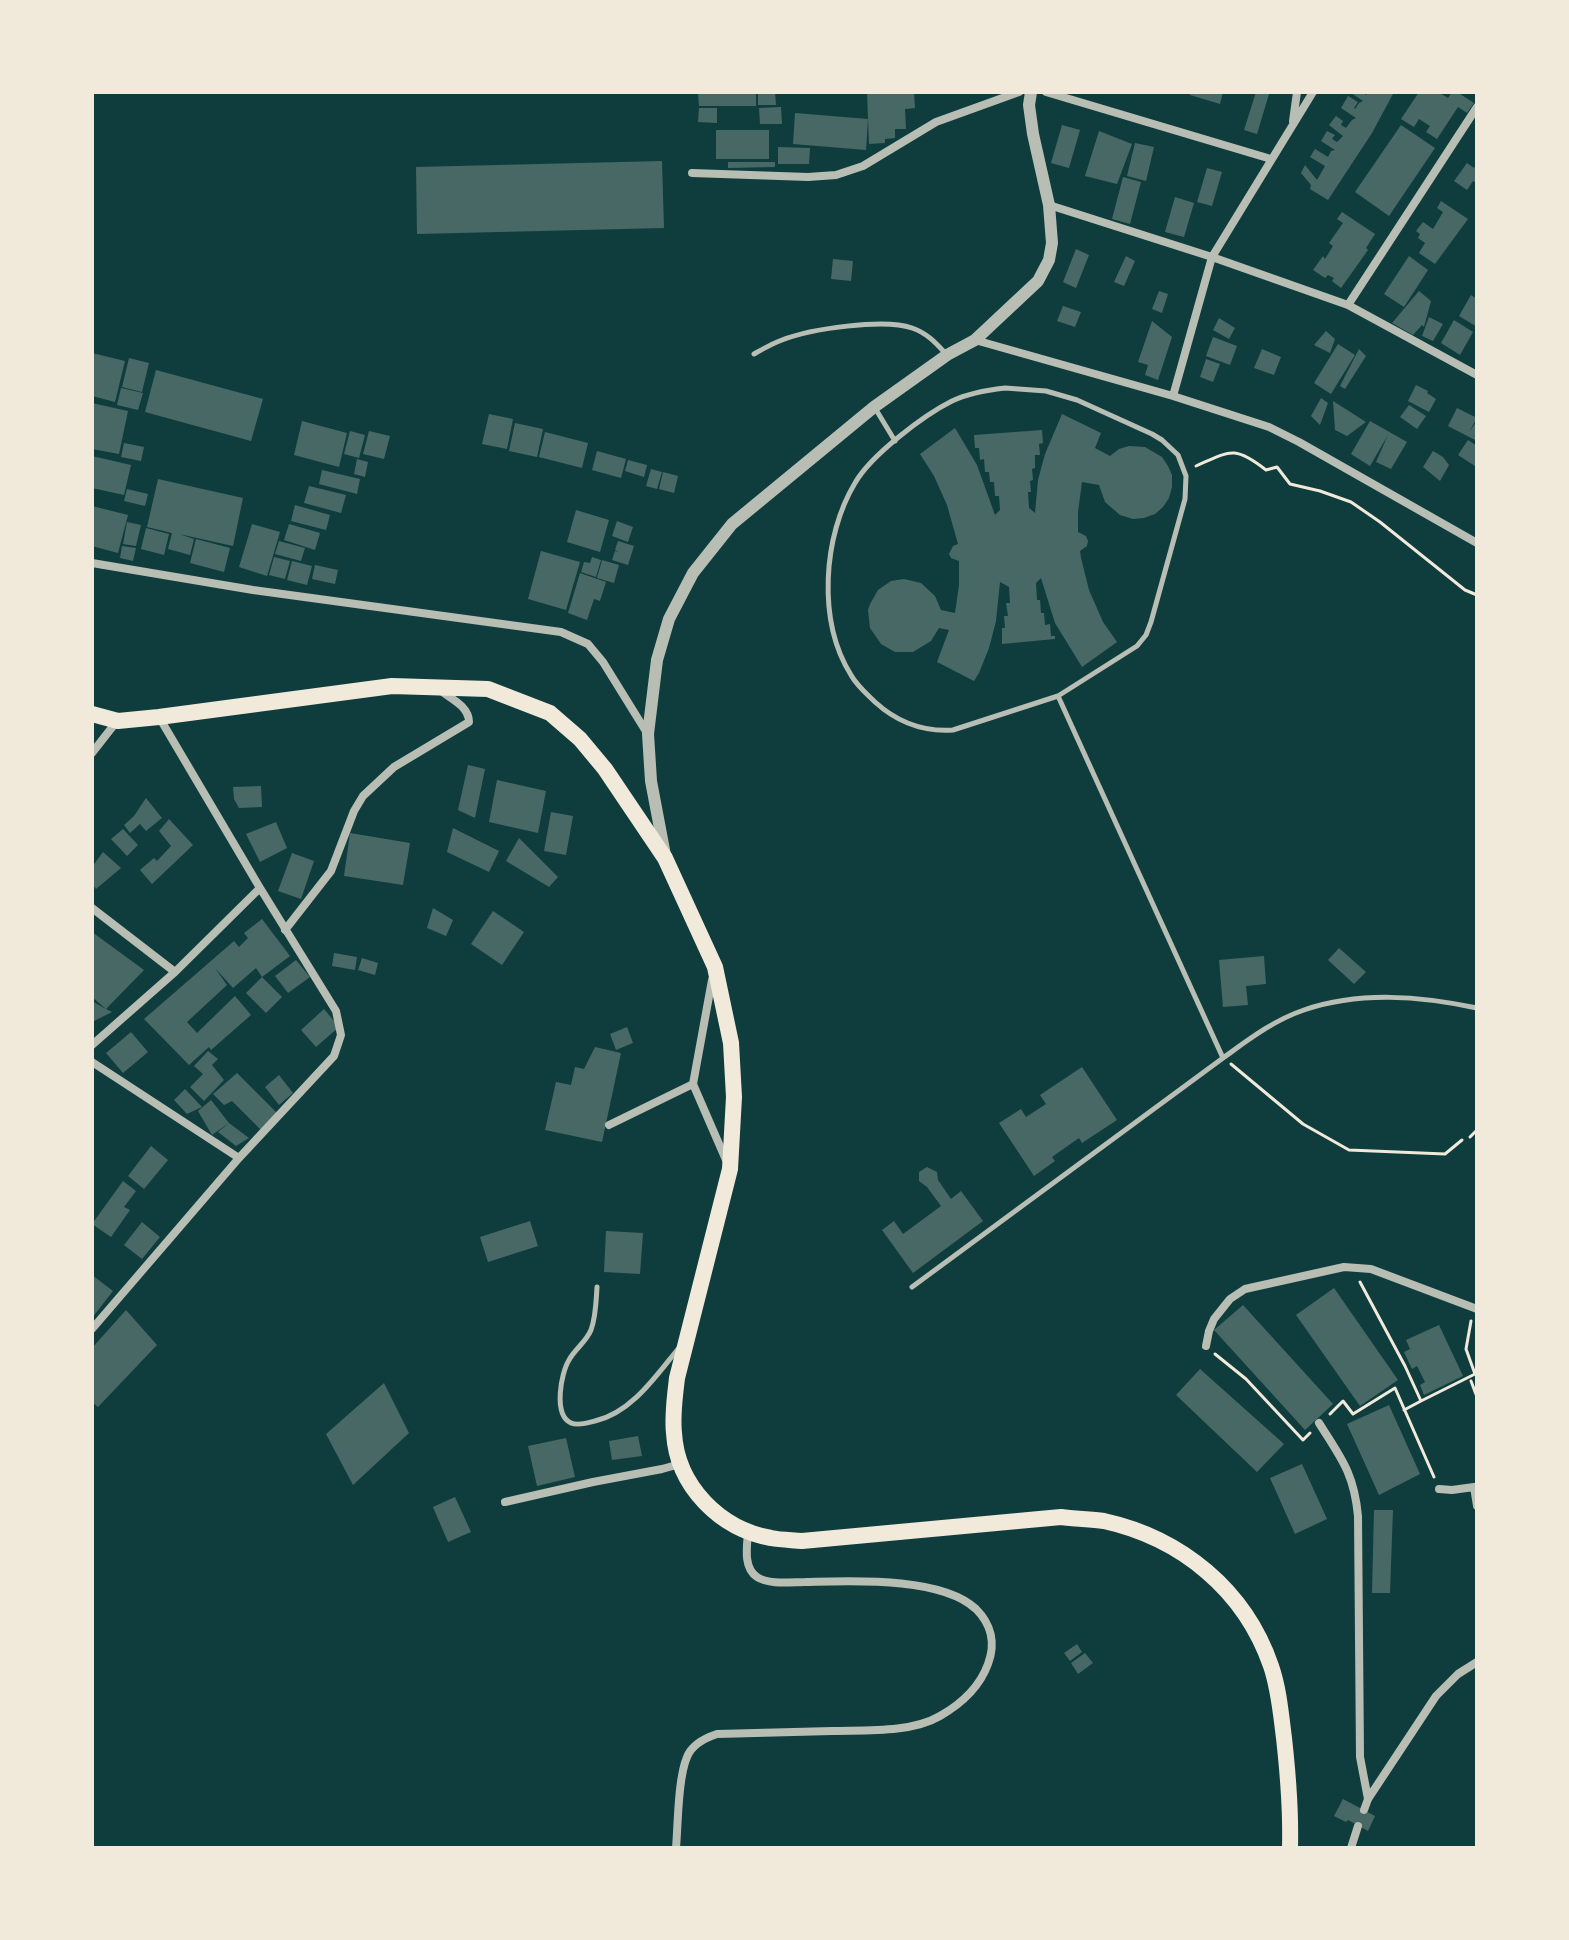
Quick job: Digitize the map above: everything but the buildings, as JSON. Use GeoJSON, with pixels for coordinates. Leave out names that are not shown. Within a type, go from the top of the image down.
{"type":"FeatureCollection","features":[{"type":"Feature","properties":{"kind":"main road"},"geometry":{"type":"LineString","coordinates":[[92,714],[118,721],[392,686],[488,689],[550,713],[580,739],[605,769],[665,858],[715,967],[731,1043],[734,1097],[730,1169],[677,1378],[674,1403],[674,1435],[680,1464],[691,1486],[725,1520],[748,1532],[772,1539],[802,1541],[1061,1517],[1101,1521],[1135,1529],[1169,1544],[1198,1563],[1223,1585],[1243,1609],[1261,1640],[1272,1669],[1280,1708],[1287,1767],[1290,1848]]}},
{"type":"Feature","properties":{"kind":"street"},"geometry":{"type":"LineString","coordinates":[[692,173],[836,175],[863,166],[936,122],[1019,92]]}},
{"type":"Feature","properties":{"kind":"street"},"geometry":{"type":"LineString","coordinates":[[665,858],[651,781],[648,734],[657,660],[669,619],[693,573],[732,524],[874,407],[947,355],[975,340],[1038,281],[1049,260],[1052,243],[1049,205],[1033,134],[1029,105],[1031,92]]}},
{"type":"Feature","properties":{"kind":"street"},"geometry":{"type":"LineString","coordinates":[[1046,92],[1271,159]]}},
{"type":"Feature","properties":{"kind":"street"},"geometry":{"type":"LineString","coordinates":[[1292,126],[1297,92]]}},
{"type":"Feature","properties":{"kind":"street"},"geometry":{"type":"LineString","coordinates":[[1173,396],[1212,257],[1313,92]]}},
{"type":"Feature","properties":{"kind":"street"},"geometry":{"type":"LineString","coordinates":[[1348,305],[1477,107]]}},
{"type":"Feature","properties":{"kind":"street"},"geometry":{"type":"LineString","coordinates":[[1049,205],[1348,305],[1477,375]]}},
{"type":"Feature","properties":{"kind":"street"},"geometry":{"type":"LineString","coordinates":[[975,340],[1173,396],[1279,432],[1477,543]]}},
{"type":"Feature","properties":{"kind":"street"},"geometry":{"type":"LineString","coordinates":[[92,563],[253,590],[561,632],[588,644],[603,662],[648,734]]}},
{"type":"Feature","properties":{"kind":"street"},"geometry":{"type":"LineString","coordinates":[[285,930],[331,871],[363,796],[394,767],[469,722],[469,715],[461,706],[436,687]]}},
{"type":"Feature","properties":{"kind":"street"},"geometry":{"type":"LineString","coordinates":[[92,1329],[239,1158],[334,1056],[341,1035],[336,1011],[159,717]]}},
{"type":"Feature","properties":{"kind":"street"},"geometry":{"type":"LineString","coordinates":[[92,753],[118,721]]}},
{"type":"Feature","properties":{"kind":"street"},"geometry":{"type":"LineString","coordinates":[[92,1045],[175,972],[260,888]]}},
{"type":"Feature","properties":{"kind":"street"},"geometry":{"type":"LineString","coordinates":[[92,908],[175,972]]}},
{"type":"Feature","properties":{"kind":"street"},"geometry":{"type":"LineString","coordinates":[[715,967],[693,1084],[730,1169]]}},
{"type":"Feature","properties":{"kind":"street"},"geometry":{"type":"LineString","coordinates":[[92,1062],[239,1158]]}},
{"type":"Feature","properties":{"kind":"street"},"geometry":{"type":"LineString","coordinates":[[609,1125],[693,1084]]}},
{"type":"Feature","properties":{"kind":"street"},"geometry":{"type":"LineString","coordinates":[[1206,1346],[1214,1319],[1230,1299],[1245,1289],[1344,1267],[1371,1269],[1475,1309]]}},
{"type":"Feature","properties":{"kind":"street"},"geometry":{"type":"LineString","coordinates":[[1319,1423],[1344,1462],[1356,1496],[1359,1742],[1368,1799]]}},
{"type":"Feature","properties":{"kind":"street"},"geometry":{"type":"LineString","coordinates":[[505,1502],[680,1464]]}},
{"type":"Feature","properties":{"kind":"street"},"geometry":{"type":"LineString","coordinates":[[1439,1489],[1452,1490],[1475,1485],[1477,1506]]}},
{"type":"Feature","properties":{"kind":"street"},"geometry":{"type":"LineString","coordinates":[[676,1848],[687,1755],[705,1738],[717,1734],[884,1729],[920,1724],[940,1716],[967,1695],[981,1681],[990,1661],[993,1646],[990,1630],[984,1617],[970,1603],[931,1588],[898,1584],[767,1581],[756,1577],[749,1567],[746,1557],[748,1532]]}},
{"type":"Feature","properties":{"kind":"street"},"geometry":{"type":"LineString","coordinates":[[1364,1810],[1368,1799],[1436,1696],[1458,1674],[1477,1662]]}},
{"type":"Feature","properties":{"kind":"street"},"geometry":{"type":"LineString","coordinates":[[1351,1848],[1358,1826]]}},
{"type":"Feature","properties":{"kind":"lane"},"geometry":{"type":"LineString","coordinates":[[754,354],[783,339],[826,329],[893,324],[928,335],[947,355]]}},
{"type":"Feature","properties":{"kind":"lane"},"geometry":{"type":"LineString","coordinates":[[1025,388],[1077,400],[1162,440],[1178,455],[1186,476],[1185,499],[1146,635],[1137,646],[1058,696],[953,730],[919,728],[891,715],[866,694],[852,677],[840,654],[828,581],[831,550],[839,519],[854,484],[867,466],[895,441],[951,401],[982,391],[1025,388]]}},
{"type":"Feature","properties":{"kind":"lane"},"geometry":{"type":"LineString","coordinates":[[874,407],[895,441]]}},
{"type":"Feature","properties":{"kind":"lane"},"geometry":{"type":"LineString","coordinates":[[1058,696],[1223,1058]]}},
{"type":"Feature","properties":{"kind":"lane"},"geometry":{"type":"LineString","coordinates":[[912,1287],[1263,1030],[1302,1011],[1340,1001],[1376,997],[1410,997],[1477,1008]]}},
{"type":"Feature","properties":{"kind":"lane"},"geometry":{"type":"LineString","coordinates":[[597,1287],[593,1326],[567,1362],[563,1380],[560,1408],[571,1423],[602,1420],[634,1399],[688,1335]]}},
{"type":"Feature","properties":{"kind":"path"},"geometry":{"type":"LineString","coordinates":[[1195,466],[1229,452],[1251,458],[1266,470],[1277,467],[1290,484],[1351,502],[1465,590],[1477,595]]}},
{"type":"Feature","properties":{"kind":"path"},"geometry":{"type":"LineString","coordinates":[[1223,1058],[1303,1124],[1349,1150],[1445,1154],[1462,1140]]}},
{"type":"Feature","properties":{"kind":"path"},"geometry":{"type":"LineString","coordinates":[[1470,1137],[1477,1130]]}},
{"type":"Feature","properties":{"kind":"path"},"geometry":{"type":"LineString","coordinates":[[1359,1281],[1421,1401]]}},
{"type":"Feature","properties":{"kind":"path"},"geometry":{"type":"LineString","coordinates":[[1404,1410],[1476,1376],[1466,1349],[1475,1309]]}},
{"type":"Feature","properties":{"kind":"path"},"geometry":{"type":"LineString","coordinates":[[1206,1346],[1246,1379],[1303,1440],[1343,1401],[1353,1414],[1395,1388],[1439,1489]]}},
{"type":"Feature","properties":{"kind":"path"},"geometry":{"type":"LineString","coordinates":[[1471,1381],[1477,1397]]}}]}
